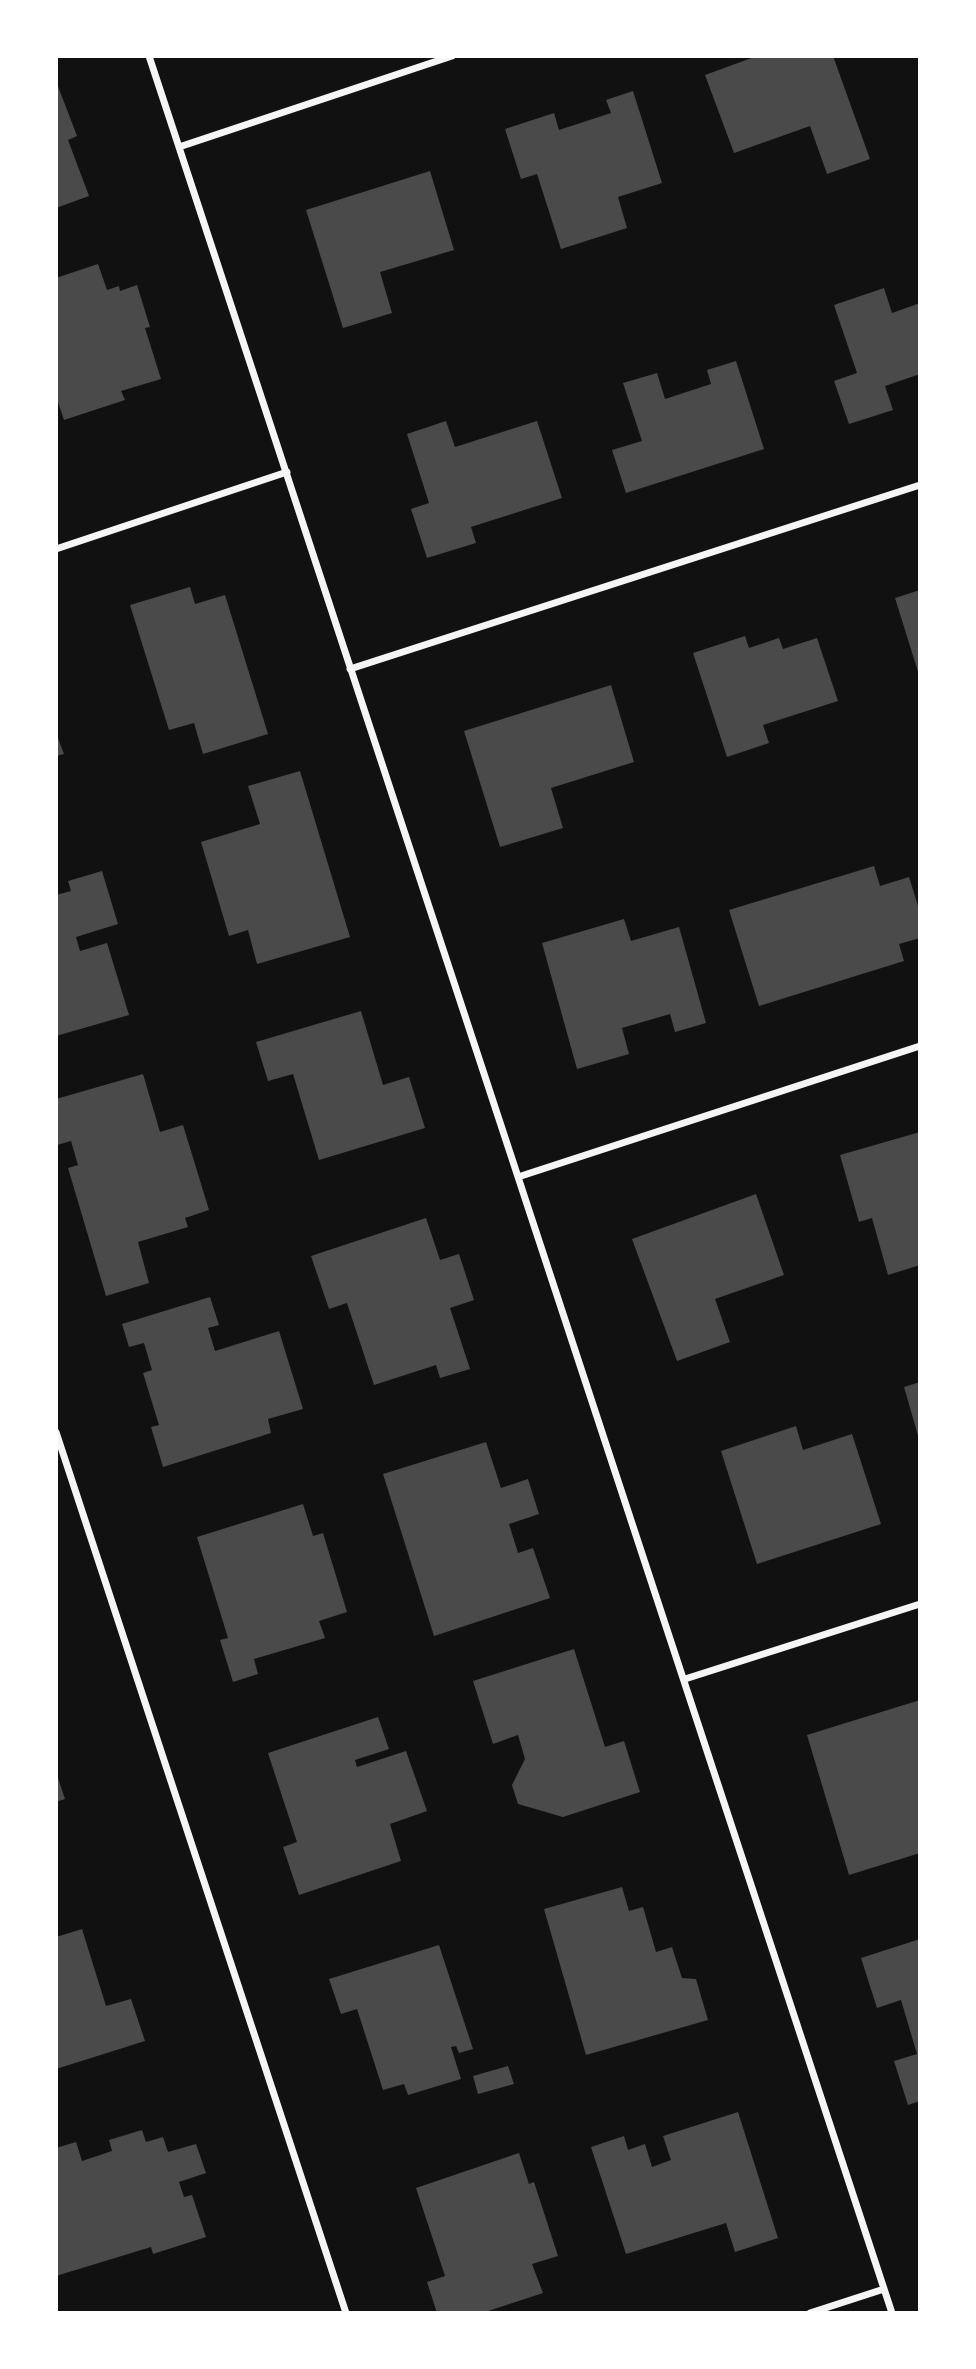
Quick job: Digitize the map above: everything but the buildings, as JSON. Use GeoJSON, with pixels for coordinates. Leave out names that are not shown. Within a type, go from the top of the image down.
{"type":"FeatureCollection","features":[{"type":"Feature","properties":{"kind":"street"},"geometry":{"type":"LineString","coordinates":[[149,56],[892,2313]]}},
{"type":"Feature","properties":{"kind":"street"},"geometry":{"type":"LineString","coordinates":[[179,147],[452,56]]}},
{"type":"Feature","properties":{"kind":"street"},"geometry":{"type":"LineString","coordinates":[[56,549],[287,472]]}},
{"type":"Feature","properties":{"kind":"street"},"geometry":{"type":"LineString","coordinates":[[350,670],[920,485]]}},
{"type":"Feature","properties":{"kind":"street"},"geometry":{"type":"LineString","coordinates":[[518,1177],[920,1046]]}},
{"type":"Feature","properties":{"kind":"street"},"geometry":{"type":"LineString","coordinates":[[56,1432],[346,2313]]}},
{"type":"Feature","properties":{"kind":"street"},"geometry":{"type":"LineString","coordinates":[[685,1679],[920,1604]]}},
{"type":"Feature","properties":{"kind":"street"},"geometry":{"type":"LineString","coordinates":[[810,2313],[884,2289]]}}]}
